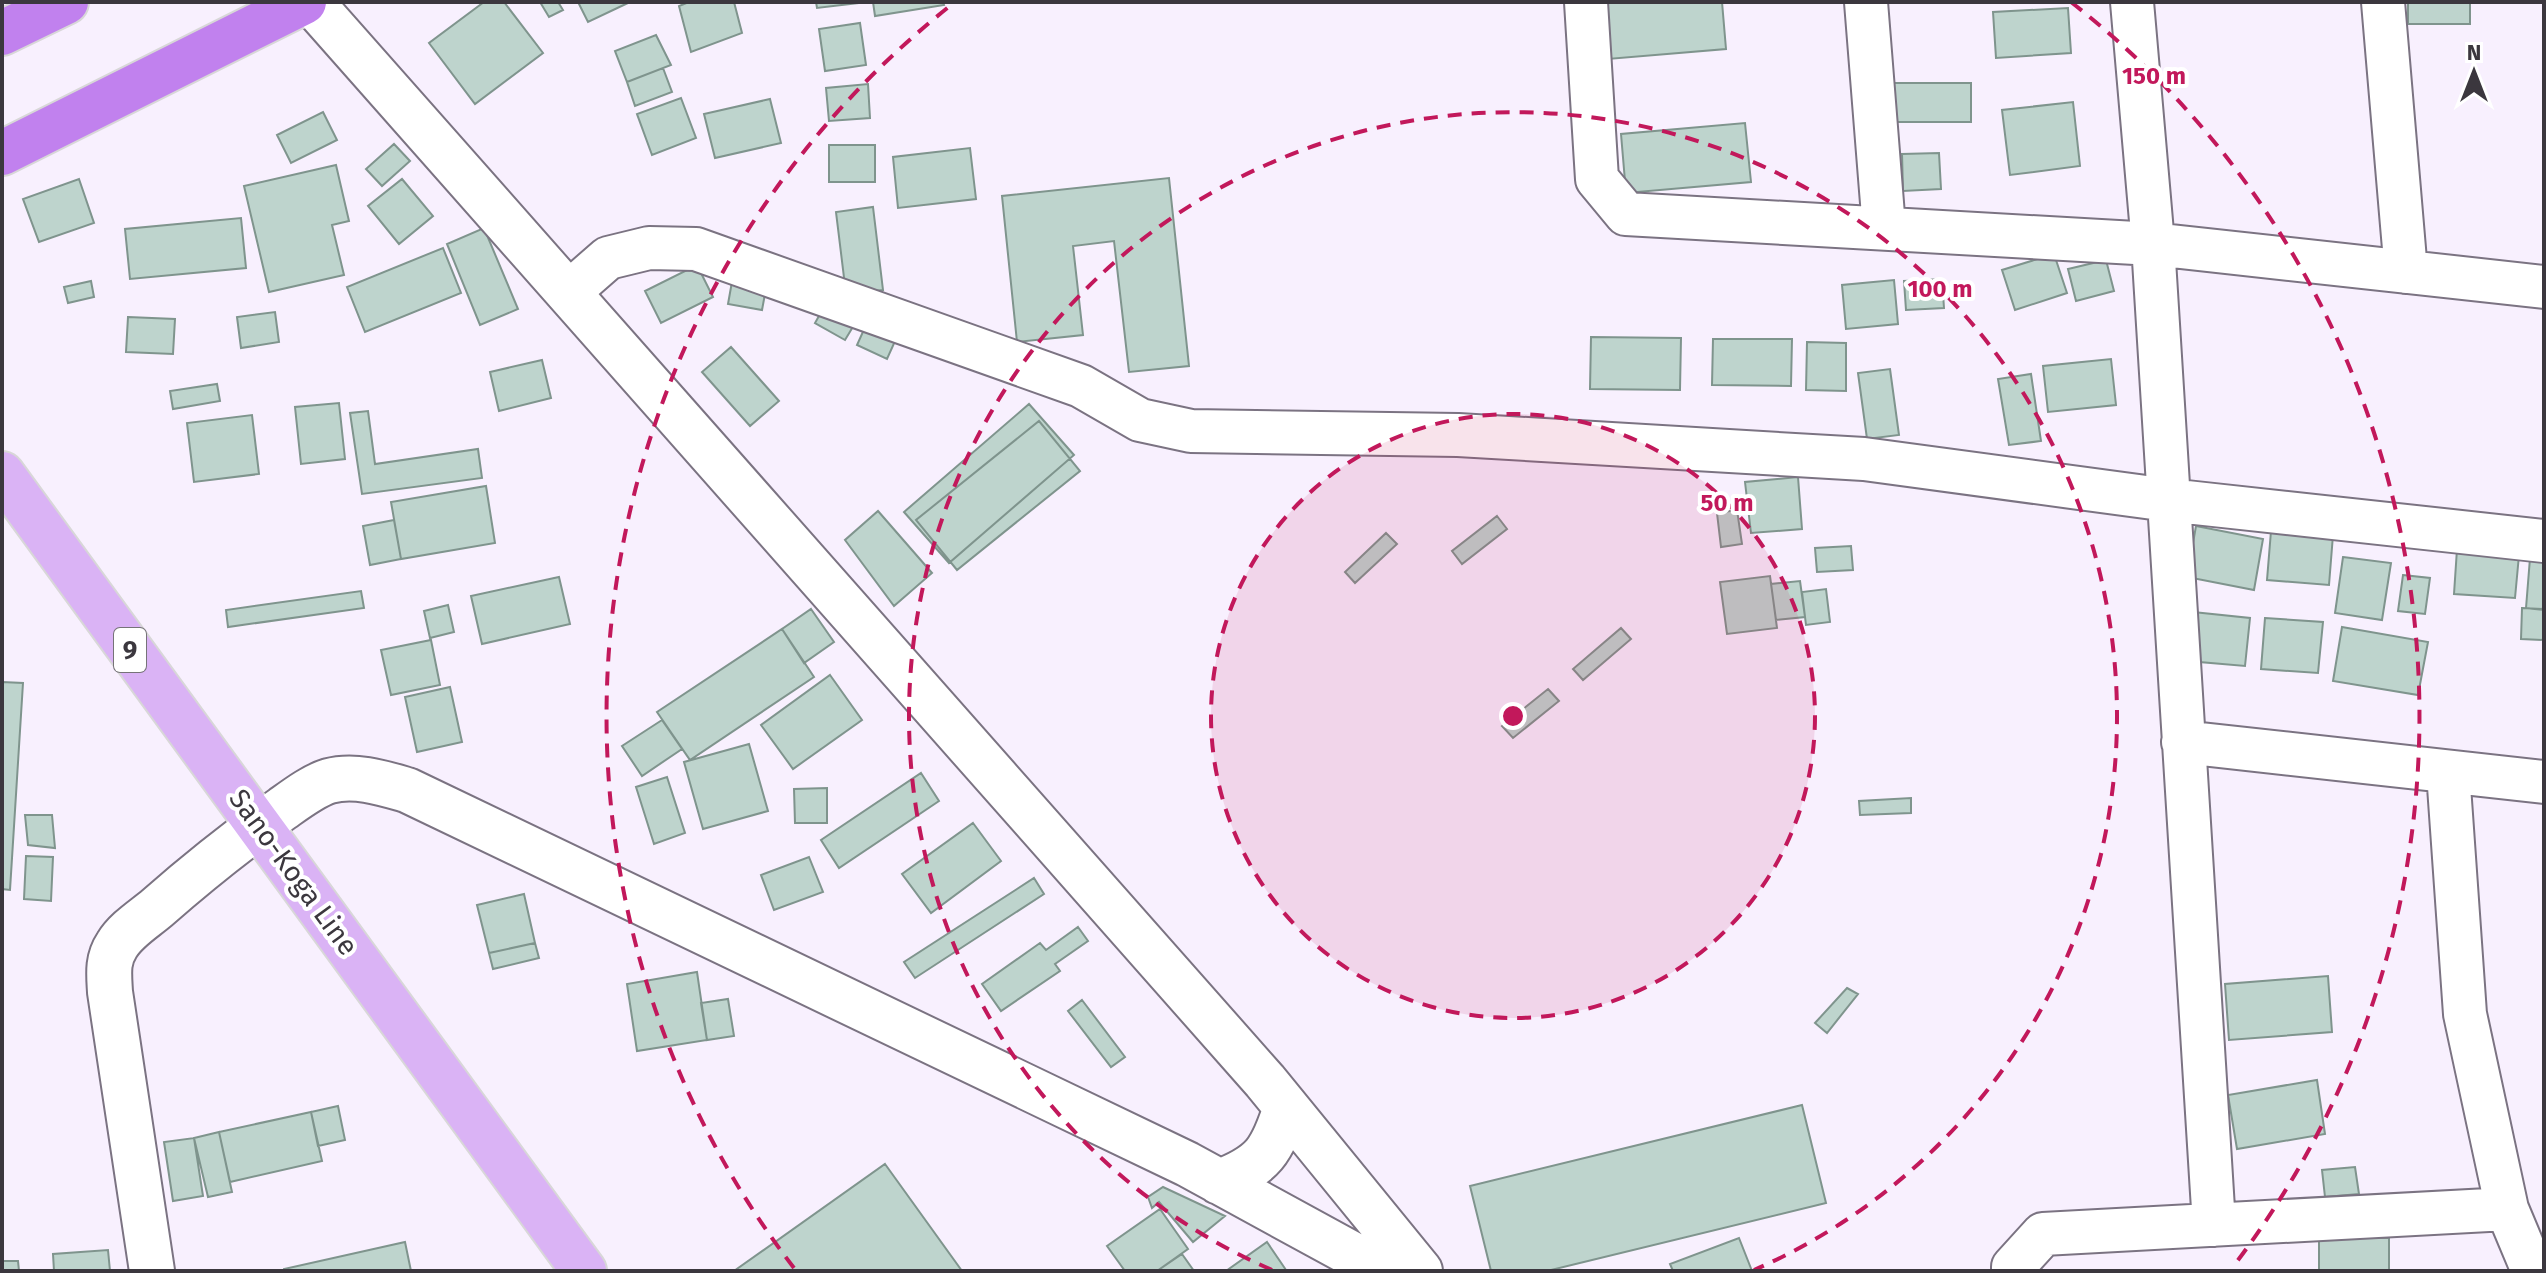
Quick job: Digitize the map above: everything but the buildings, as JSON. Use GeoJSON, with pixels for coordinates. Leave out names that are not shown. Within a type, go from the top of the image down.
{"type":"FeatureCollection","features":[{"type":"Feature","properties":{"kind":"highway"},"geometry":{"type":"LineString","coordinates":[[2,33],[66,2]]}},
{"type":"Feature","properties":{"kind":"highway"},"geometry":{"type":"LineString","coordinates":[[2,153],[304,2]]}},
{"type":"Feature","properties":{"kind":"main road","name":"Sano-Koga Line"},"geometry":{"type":"LineString","coordinates":[[2,474],[584,1271]]}},
{"type":"Feature","properties":{"kind":"street"},"geometry":{"type":"LineString","coordinates":[[311,2],[1286,1107],[1420,1271]]}},
{"type":"Feature","properties":{"kind":"street"},"geometry":{"type":"LineString","coordinates":[[1586,2],[1597,179],[1626,214],[2153,244],[2544,287]]}},
{"type":"Feature","properties":{"kind":"street"},"geometry":{"type":"LineString","coordinates":[[1866,2],[1884,228]]}},
{"type":"Feature","properties":{"kind":"street"},"geometry":{"type":"LineString","coordinates":[[2132,2],[2153,244],[2214,1225]]}},
{"type":"Feature","properties":{"kind":"street"},"geometry":{"type":"LineString","coordinates":[[2383,2],[2406,272]]}},
{"type":"Feature","properties":{"kind":"street"},"geometry":{"type":"LineString","coordinates":[[568,293],[608,258],[649,248],[696,249],[1081,386],[1140,420],[1191,431],[1458,435],[1864,459],[2168,500],[2544,541]]}},
{"type":"Feature","properties":{"kind":"street"},"geometry":{"type":"LineString","coordinates":[[2183,742],[2544,782]]}},
{"type":"Feature","properties":{"kind":"street"},"geometry":{"type":"LineString","coordinates":[[2448,772],[2465,1014],[2507,1209],[2533,1271]]}},
{"type":"Feature","properties":{"kind":"street"},"geometry":{"type":"LineString","coordinates":[[152,1271],[110,992],[108,959],[119,941],[136,926],[260,825],[305,793],[328,781],[349,779],[378,781],[407,790],[1187,1164],[1383,1271]]}},
{"type":"Feature","properties":{"kind":"street"},"geometry":{"type":"LineString","coordinates":[[1219,1182],[1246,1172],[1267,1153],[1277,1136],[1286,1107]]}},
{"type":"Feature","properties":{"kind":"street"},"geometry":{"type":"LineString","coordinates":[[2013,1271],[2013,1267],[2043,1234],[2507,1209]]}}]}
